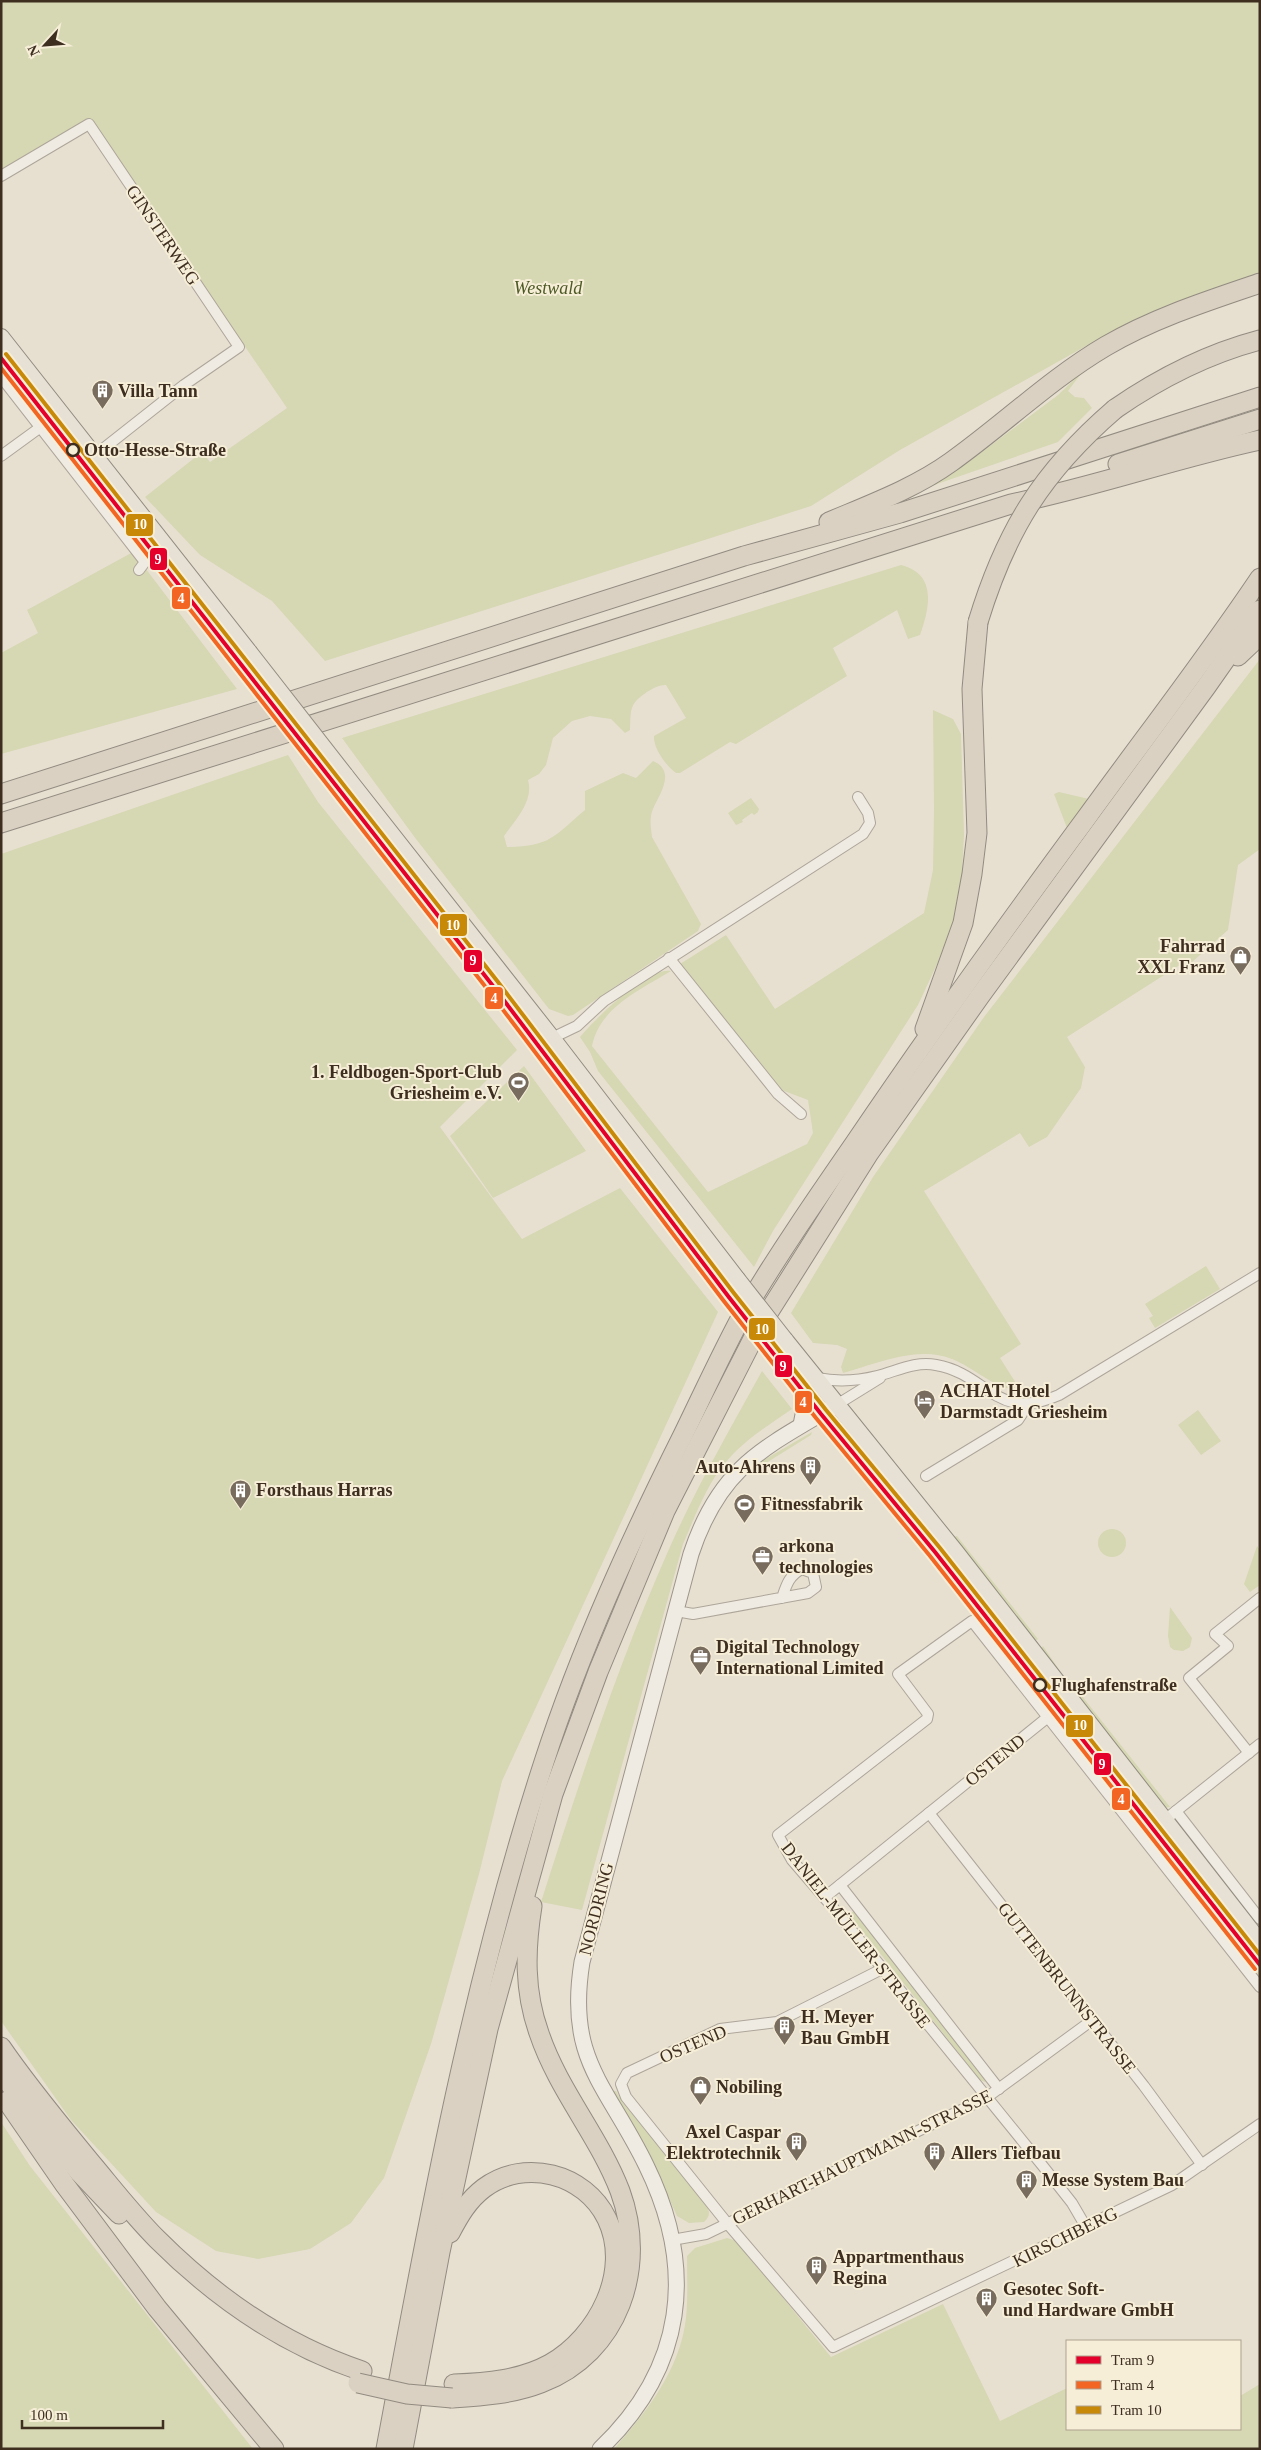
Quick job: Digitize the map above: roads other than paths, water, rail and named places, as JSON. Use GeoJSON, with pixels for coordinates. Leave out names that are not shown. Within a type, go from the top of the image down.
{"type":"FeatureCollection","features":[{"type":"Feature","properties":{"kind":"highway"},"geometry":{"type":"LineString","coordinates":[[770,548],[925,478],[950,463],[1066,373],[1104,347],[1133,331],[1182,310],[1260,284]]}},
{"type":"Feature","properties":{"kind":"highway"},"geometry":{"type":"LineString","coordinates":[[916,1053],[962,923],[972,874],[977,833],[972,689],[978,622],[998,565],[1033,497],[1066,454],[1115,409],[1144,390],[1195,362],[1260,340]]}},
{"type":"Feature","properties":{"kind":"highway"},"geometry":{"type":"LineString","coordinates":[[1,794],[770,548],[900,513],[1260,397]]}},
{"type":"Feature","properties":{"kind":"highway"},"geometry":{"type":"LineString","coordinates":[[1,823],[1011,504],[1065,482],[1260,419]]}},
{"type":"Feature","properties":{"kind":"highway"},"geometry":{"type":"LineString","coordinates":[[1011,504],[1058,495],[1129,473],[1260,440]]}},
{"type":"Feature","properties":{"kind":"highway"},"geometry":{"type":"LineString","coordinates":[[386,2449],[426,2231],[473,2011],[501,1903],[542,1767],[585,1649],[649,1504],[743,1314],[790,1238],[916,1053],[1214,646],[1260,578]]}},
{"type":"Feature","properties":{"kind":"highway"},"geometry":{"type":"LineString","coordinates":[[403,2449],[440,2252],[488,2029],[552,1794],[598,1672],[665,1511],[758,1329],[869,1153],[1260,610]]}},
{"type":"Feature","properties":{"kind":"highway"},"geometry":{"type":"LineString","coordinates":[[1206,686],[1260,635]]}},
{"type":"Feature","properties":{"kind":"highway"},"geometry":{"type":"LineString","coordinates":[[1,786],[60,775]]}},
{"type":"Feature","properties":{"kind":"highway"},"geometry":{"type":"LineString","coordinates":[[1,2073],[80,2173],[164,2261],[197,2290],[273,2345],[318,2368],[360,2377],[410,2381],[453,2391],[488,2395],[528,2388],[570,2368],[597,2345],[615,2318],[627,2288],[631,2246],[625,2206],[601,2150],[555,2071],[538,2034],[532,2010],[526,1967],[527,1937],[552,1794]]}},
{"type":"Feature","properties":{"kind":"highway"},"geometry":{"type":"LineString","coordinates":[[1,2047],[68,2136],[134,2214],[177,2258],[217,2293],[276,2332],[360,2377]]}},
{"type":"Feature","properties":{"kind":"highway"},"geometry":{"type":"LineString","coordinates":[[1,2091],[65,2185],[157,2308],[274,2449]]}},
{"type":"Feature","properties":{"kind":"highway"},"geometry":{"type":"LineString","coordinates":[[440,2252],[465,2206],[474,2196],[497,2180],[524,2172],[538,2172],[566,2179],[589,2194],[606,2217],[615,2244],[615,2258],[609,2293],[601,2312],[569,2350],[549,2364],[521,2375],[453,2391]]}},
{"type":"Feature","properties":{"kind":"main road"},"geometry":{"type":"LineString","coordinates":[[1,337],[552,1038],[736,1279],[1170,1816],[1260,1942]]}},
{"type":"Feature","properties":{"kind":"main road"},"geometry":{"type":"LineString","coordinates":[[785,1340],[801,1375],[806,1395],[801,1425]]}},
{"type":"Feature","properties":{"kind":"main road","name":"NORDRING"},"geometry":{"type":"LineString","coordinates":[[600,2449],[631,2416],[644,2398],[667,2350],[673,2324],[676,2270],[672,2240],[661,2200],[646,2164],[594,2074],[581,2037],[578,2000],[587,1940],[695,1540],[718,1494],[749,1459],[776,1440],[838,1404]]}},
{"type":"Feature","properties":{"kind":"street","name":"GINSTERWEG"},"geometry":{"type":"LineString","coordinates":[[1,176],[89,124],[239,347],[184,385],[94,456]]}},
{"type":"Feature","properties":{"kind":"street"},"geometry":{"type":"LineString","coordinates":[[1,377],[145,562],[139,570]]}},
{"type":"Feature","properties":{"kind":"street"},"geometry":{"type":"LineString","coordinates":[[1,456],[60,412]]}},
{"type":"Feature","properties":{"kind":"street"},"geometry":{"type":"LineString","coordinates":[[552,1038],[577,1026],[604,1001],[864,834],[870,824],[870,818],[858,797]]}},
{"type":"Feature","properties":{"kind":"street"},"geometry":{"type":"LineString","coordinates":[[669,958],[773,1089],[785,1102],[801,1114]]}},
{"type":"Feature","properties":{"kind":"street"},"geometry":{"type":"LineString","coordinates":[[817,1378],[850,1381],[922,1364],[944,1367],[999,1398],[1022,1404],[1034,1404],[1059,1395],[1260,1273]]}},
{"type":"Feature","properties":{"kind":"street"},"geometry":{"type":"LineString","coordinates":[[838,1404],[889,1373]]}},
{"type":"Feature","properties":{"kind":"street"},"geometry":{"type":"LineString","coordinates":[[926,1476],[1018,1420],[1022,1414],[1022,1404]]}},
{"type":"Feature","properties":{"kind":"street"},"geometry":{"type":"LineString","coordinates":[[676,1611],[693,1614],[782,1598]]}},
{"type":"Feature","properties":{"kind":"street"},"geometry":{"type":"LineString","coordinates":[[1249,1753],[1189,1678],[1228,1646],[1215,1634],[1260,1598]]}},
{"type":"Feature","properties":{"kind":"street","name":"DANIEL-MÜLLER-STRASSE"},"geometry":{"type":"LineString","coordinates":[[1048,1717],[972,1621],[898,1674],[928,1714],[927,1719],[778,1835],[792,1860],[825,1897],[1072,2204],[1086,2227]]}},
{"type":"Feature","properties":{"kind":"street"},"geometry":{"type":"LineString","coordinates":[[1048,1717],[1260,1987]]}},
{"type":"Feature","properties":{"kind":"street","name":"OSTEND"},"geometry":{"type":"LineString","coordinates":[[825,1897],[1048,1717]]}},
{"type":"Feature","properties":{"kind":"street"},"geometry":{"type":"LineString","coordinates":[[1260,1744],[1170,1816],[1260,1919]]}},
{"type":"Feature","properties":{"kind":"street","name":"GUTTENBRUNNSTRASSE"},"geometry":{"type":"LineString","coordinates":[[929,1813],[1202,2165]]}},
{"type":"Feature","properties":{"kind":"street","name":"DANIEL-MÜLLER-STRASSE"},"geometry":{"type":"LineString","coordinates":[[840,1885],[999,2089]]}},
{"type":"Feature","properties":{"kind":"street","name":"OSTEND"},"geometry":{"type":"LineString","coordinates":[[727,2223],[626,2097],[621,2084],[626,2073],[713,2032],[729,2027],[765,2025],[777,2022],[882,1969]]}},
{"type":"Feature","properties":{"kind":"street","name":"GERHART-HAUPTMANN-STRASSE"},"geometry":{"type":"LineString","coordinates":[[672,2240],[706,2234],[986,2098],[1091,2021]]}},
{"type":"Feature","properties":{"kind":"street","name":"KIRSCHBERG"},"geometry":{"type":"LineString","coordinates":[[727,2223],[833,2347],[1172,2186],[1260,2124]]}},
{"type":"Feature","properties":{"kind":"tram line","name":"10"},"geometry":{"type":"LineString","coordinates":[[6,354],[498,982],[733,1292],[826,1410],[940,1548],[1260,1955]]}},
{"type":"Feature","properties":{"kind":"tram line","name":"9"},"geometry":{"type":"LineString","coordinates":[[1,358],[493,986],[728,1296],[821,1414],[935,1552],[1260,1965]]}},
{"type":"Feature","properties":{"kind":"tram line","name":"4"},"geometry":{"type":"LineString","coordinates":[[1,368],[488,990],[723,1300],[816,1418],[930,1556],[1255,1969]]}},
{"type":"Feature","properties":{"kind":"place","name":"Villa Tann"},"geometry":{"type":"Point","coordinates":[102,410]}},
{"type":"Feature","properties":{"kind":"place","name":"Otto-Hesse-Straße"},"geometry":{"type":"Point","coordinates":[73,450]}},
{"type":"Feature","properties":{"kind":"place","name":"Fahrrad XXL Franz"},"geometry":{"type":"Point","coordinates":[1241,975]}},
{"type":"Feature","properties":{"kind":"place","name":"1. Feldbogen-Sport-Club Griesheim e.V."},"geometry":{"type":"Point","coordinates":[518,1101]}},
{"type":"Feature","properties":{"kind":"place","name":"ACHAT Hotel Darmstadt Griesheim"},"geometry":{"type":"Point","coordinates":[924,1420]}},
{"type":"Feature","properties":{"kind":"place","name":"Auto-Ahrens"},"geometry":{"type":"Point","coordinates":[811,1486]}},
{"type":"Feature","properties":{"kind":"place","name":"Forsthaus Harras"},"geometry":{"type":"Point","coordinates":[240,1509]}},
{"type":"Feature","properties":{"kind":"place","name":"Fitnessfabrik"},"geometry":{"type":"Point","coordinates":[745,1523]}},
{"type":"Feature","properties":{"kind":"place","name":"arkona technologies"},"geometry":{"type":"Point","coordinates":[763,1575]}},
{"type":"Feature","properties":{"kind":"place","name":"Digital Technology International Limited"},"geometry":{"type":"Point","coordinates":[700,1676]}},
{"type":"Feature","properties":{"kind":"place","name":"Flughafenstraße"},"geometry":{"type":"Point","coordinates":[1040,1685]}},
{"type":"Feature","properties":{"kind":"place","name":"H. Meyer Bau GmbH"},"geometry":{"type":"Point","coordinates":[785,2046]}},
{"type":"Feature","properties":{"kind":"place","name":"Nobiling"},"geometry":{"type":"Point","coordinates":[700,2106]}},
{"type":"Feature","properties":{"kind":"place","name":"Axel Caspar Elektrotechnik"},"geometry":{"type":"Point","coordinates":[797,2161]}},
{"type":"Feature","properties":{"kind":"place","name":"Allers Tiefbau"},"geometry":{"type":"Point","coordinates":[935,2172]}},
{"type":"Feature","properties":{"kind":"place","name":"Messe System Bau"},"geometry":{"type":"Point","coordinates":[1026,2199]}},
{"type":"Feature","properties":{"kind":"place","name":"Appartmenthaus Regina"},"geometry":{"type":"Point","coordinates":[817,2286]}},
{"type":"Feature","properties":{"kind":"place","name":"Gesotec Soft- und Hardware GmbH"},"geometry":{"type":"Point","coordinates":[987,2318]}},
{"type":"Feature","properties":{"kind":"park label","name":"Westwald"},"geometry":{"type":"Point","coordinates":[548,288]}}]}
